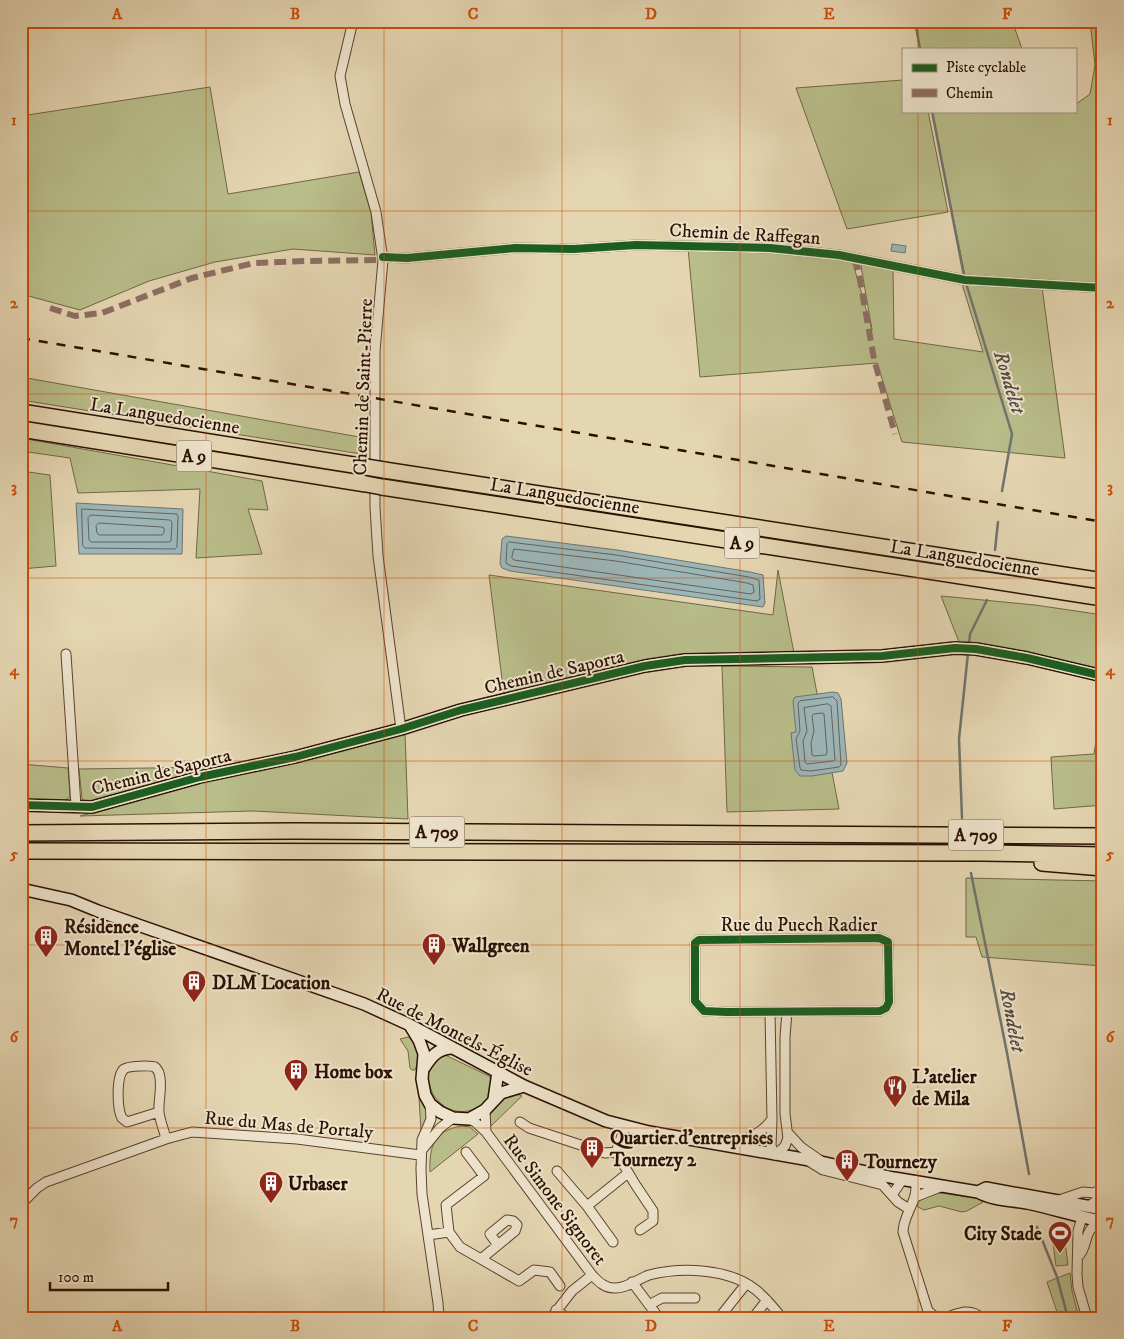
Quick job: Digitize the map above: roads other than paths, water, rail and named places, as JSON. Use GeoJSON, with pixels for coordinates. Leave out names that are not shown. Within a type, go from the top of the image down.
{"type":"FeatureCollection","features":[{"type":"Feature","properties":{"kind":"highway","name":"La Languedocienne"},"geometry":{"type":"LineString","coordinates":[[21,412],[1103,581]]}},
{"type":"Feature","properties":{"kind":"highway","name":"La Languedocienne"},"geometry":{"type":"LineString","coordinates":[[21,428],[382,487],[1103,598]]}},
{"type":"Feature","properties":{"kind":"highway","name":"A 709"},"geometry":{"type":"LineString","coordinates":[[21,833],[296,831],[1101,836]]}},
{"type":"Feature","properties":{"kind":"highway","name":"A 709"},"geometry":{"type":"LineString","coordinates":[[21,851],[981,853],[1103,855]]}},
{"type":"Feature","properties":{"kind":"highway"},"geometry":{"type":"LineString","coordinates":[[981,853],[1047,864],[1103,868]]}},
{"type":"Feature","properties":{"kind":"street","name":"Chemin de Saint-Pierre"},"geometry":{"type":"LineString","coordinates":[[353,21],[340,76],[345,104],[376,212],[383,257],[375,352],[375,507],[378,556],[400,729]]}},
{"type":"Feature","properties":{"kind":"street","name":"Chemin de Raffegan"},"geometry":{"type":"LineString","coordinates":[[383,257],[407,258],[515,248],[574,249],[636,245],[770,248],[839,255],[965,280],[1103,288]]}},
{"type":"Feature","properties":{"kind":"street","name":"Chemin de Saporta"},"geometry":{"type":"LineString","coordinates":[[21,804],[92,807],[200,777],[295,757],[400,729],[470,707],[645,666],[685,660],[882,656],[954,648],[1027,658],[1103,676]]}},
{"type":"Feature","properties":{"kind":"street"},"geometry":{"type":"LineString","coordinates":[[66,654],[76,806]]}},
{"type":"Feature","properties":{"kind":"street","name":"Rue de Montels-Église"},"geometry":{"type":"LineString","coordinates":[[21,889],[35,895]]}},
{"type":"Feature","properties":{"kind":"street","name":"Rue de Montels-Église"},"geometry":{"type":"LineString","coordinates":[[21,896],[35,895],[71,900],[91,909],[355,1001],[410,1025],[524,1086],[589,1115],[625,1127],[978,1192],[985,1196],[1082,1217]]}},
{"type":"Feature","properties":{"kind":"street","name":"Rue du Puech Radier"},"geometry":{"type":"LineString","coordinates":[[870,938],[879,938],[888,942],[889,1002],[886,1008],[876,1011],[787,1012],[704,1011],[695,1001],[695,943],[699,940],[870,938]]}},
{"type":"Feature","properties":{"kind":"street"},"geometry":{"type":"LineString","coordinates":[[770,1012],[771,1146],[775,1155],[785,1146],[788,1133],[785,1114],[785,1037],[787,1012]]}},
{"type":"Feature","properties":{"kind":"street"},"geometry":{"type":"LineString","coordinates":[[410,1025],[423,1047],[424,1068],[422,1084],[430,1104],[431,1119],[422,1140],[422,1194],[439,1318]]}},
{"type":"Feature","properties":{"kind":"street"},"geometry":{"type":"LineString","coordinates":[[424,1068],[436,1053],[442,1049],[451,1048]]}},
{"type":"Feature","properties":{"kind":"street"},"geometry":{"type":"LineString","coordinates":[[159,1112],[127,1122],[122,1118],[118,1106],[118,1096],[120,1075],[124,1070],[148,1066],[154,1067],[159,1072],[161,1082],[159,1112],[166,1139]]}},
{"type":"Feature","properties":{"kind":"street"},"geometry":{"type":"LineString","coordinates":[[494,1099],[498,1072]]}},
{"type":"Feature","properties":{"kind":"street"},"geometry":{"type":"LineString","coordinates":[[430,1104],[440,1112],[453,1118],[469,1119],[485,1110],[494,1099],[507,1090],[524,1086]]}},
{"type":"Feature","properties":{"kind":"street","name":"Rue Simone Signoret"},"geometry":{"type":"LineString","coordinates":[[485,1110],[486,1132]]}},
{"type":"Feature","properties":{"kind":"street"},"geometry":{"type":"LineString","coordinates":[[421,1152],[440,1128],[453,1118]]}},
{"type":"Feature","properties":{"kind":"street"},"geometry":{"type":"LineString","coordinates":[[729,1146],[756,1134],[768,1126],[772,1118]]}},
{"type":"Feature","properties":{"kind":"street","name":"Rue Simone Signoret"},"geometry":{"type":"LineString","coordinates":[[469,1119],[486,1132],[592,1275],[602,1284],[612,1288],[618,1288],[632,1282]]}},
{"type":"Feature","properties":{"kind":"street"},"geometry":{"type":"LineString","coordinates":[[520,1122],[529,1128],[605,1153],[616,1152]]}},
{"type":"Feature","properties":{"kind":"street"},"geometry":{"type":"LineString","coordinates":[[625,1127],[616,1152],[653,1211],[653,1221],[640,1230]]}},
{"type":"Feature","properties":{"kind":"street","name":"Rue du Mas de Portaly"},"geometry":{"type":"LineString","coordinates":[[21,1204],[46,1182],[166,1139],[192,1132],[297,1139],[421,1152]]}},
{"type":"Feature","properties":{"kind":"street"},"geometry":{"type":"LineString","coordinates":[[788,1133],[801,1147],[821,1162]]}},
{"type":"Feature","properties":{"kind":"street"},"geometry":{"type":"LineString","coordinates":[[466,1152],[484,1176],[446,1205],[449,1232],[460,1247],[519,1281],[534,1270],[550,1272],[560,1286]]}},
{"type":"Feature","properties":{"kind":"street","name":"Rue de Montels-Église"},"geometry":{"type":"LineString","coordinates":[[808,1160],[823,1170],[883,1185]]}},
{"type":"Feature","properties":{"kind":"street"},"geometry":{"type":"LineString","coordinates":[[556,1170],[587,1206],[613,1242]]}},
{"type":"Feature","properties":{"kind":"street"},"geometry":{"type":"LineString","coordinates":[[587,1206],[628,1173]]}},
{"type":"Feature","properties":{"kind":"street"},"geometry":{"type":"LineString","coordinates":[[872,1173],[898,1202],[909,1209]]}},
{"type":"Feature","properties":{"kind":"street"},"geometry":{"type":"LineString","coordinates":[[892,1195],[909,1180],[915,1197]]}},
{"type":"Feature","properties":{"kind":"street"},"geometry":{"type":"LineString","coordinates":[[937,1318],[926,1314],[903,1227],[915,1197],[945,1186]]}},
{"type":"Feature","properties":{"kind":"street","name":"Rue de Montels-Église"},"geometry":{"type":"LineString","coordinates":[[978,1192],[986,1188],[1103,1209]]}},
{"type":"Feature","properties":{"kind":"street"},"geometry":{"type":"LineString","coordinates":[[1059,1200],[1083,1192],[1094,1193],[1103,1188]]}},
{"type":"Feature","properties":{"kind":"street"},"geometry":{"type":"LineString","coordinates":[[1028,1204],[1041,1203],[1080,1212],[1103,1196]]}},
{"type":"Feature","properties":{"kind":"street"},"geometry":{"type":"LineString","coordinates":[[1087,1318],[1078,1287],[1078,1257],[1076,1250],[1078,1231],[1082,1217],[1102,1218]]}},
{"type":"Feature","properties":{"kind":"street"},"geometry":{"type":"LineString","coordinates":[[1078,1257],[1082,1252],[1090,1228],[1102,1218]]}},
{"type":"Feature","properties":{"kind":"street"},"geometry":{"type":"LineString","coordinates":[[428,1235],[449,1232]]}},
{"type":"Feature","properties":{"kind":"street"},"geometry":{"type":"LineString","coordinates":[[480,1259],[498,1245]]}},
{"type":"Feature","properties":{"kind":"street"},"geometry":{"type":"LineString","coordinates":[[659,1318],[632,1282],[664,1272],[691,1270],[716,1273],[746,1284],[767,1300],[782,1318]]}},
{"type":"Feature","properties":{"kind":"street"},"geometry":{"type":"LineString","coordinates":[[567,1318],[554,1314],[572,1291],[592,1275]]}},
{"type":"Feature","properties":{"kind":"street"},"geometry":{"type":"LineString","coordinates":[[719,1318],[746,1284]]}},
{"type":"Feature","properties":{"kind":"street"},"geometry":{"type":"LineString","coordinates":[[649,1305],[662,1298],[695,1298]]}},
{"type":"Feature","properties":{"kind":"street"},"geometry":{"type":"LineString","coordinates":[[753,1318],[767,1300]]}},
{"type":"Feature","properties":{"kind":"street"},"geometry":{"type":"LineString","coordinates":[[438,1303],[445,1318]]}},
{"type":"Feature","properties":{"kind":"street"},"geometry":{"type":"LineString","coordinates":[[944,1318],[968,1311],[974,1312],[981,1318]]}},
{"type":"Feature","properties":{"kind":"water"},"geometry":{"type":"Polygon","coordinates":[[[892,244],[906,246],[905,253],[891,251],[892,244]]]}},
{"type":"Feature","properties":{"kind":"water"},"geometry":{"type":"Polygon","coordinates":[[[76,503],[183,509],[182,554],[79,554],[76,503]]]}},
{"type":"Feature","properties":{"kind":"water"},"geometry":{"type":"Polygon","coordinates":[[[506,536],[617,550],[763,575],[765,603],[763,607],[510,571],[502,568],[500,564],[502,539],[506,536]]]}},
{"type":"Feature","properties":{"kind":"water"},"geometry":{"type":"Polygon","coordinates":[[[838,693],[841,699],[847,763],[843,771],[800,776],[795,770],[791,733],[796,732],[793,701],[795,697],[838,693]]]}},
{"type":"Feature","properties":{"kind":"waterway","name":"Rondelet"},"geometry":{"type":"LineString","coordinates":[[915,21],[920,48]]}},
{"type":"Feature","properties":{"kind":"waterway","name":"Rondelet"},"geometry":{"type":"LineString","coordinates":[[932,112],[964,276]]}},
{"type":"Feature","properties":{"kind":"waterway","name":"Rondelet"},"geometry":{"type":"LineString","coordinates":[[966,283],[1012,434],[1002,491]]}},
{"type":"Feature","properties":{"kind":"waterway"},"geometry":{"type":"LineString","coordinates":[[995,550],[998,522]]}},
{"type":"Feature","properties":{"kind":"waterway"},"geometry":{"type":"LineString","coordinates":[[969,644],[970,634],[987,600]]}},
{"type":"Feature","properties":{"kind":"waterway","name":"Rondelet"},"geometry":{"type":"LineString","coordinates":[[962,818],[959,739],[968,653]]}},
{"type":"Feature","properties":{"kind":"waterway","name":"Rondelet"},"geometry":{"type":"LineString","coordinates":[[971,873],[1029,1174]]}},
{"type":"Feature","properties":{"kind":"waterway","name":"Rondelet"},"geometry":{"type":"LineString","coordinates":[[1037,1227],[1057,1277],[1068,1318]]}},
{"type":"Feature","properties":{"kind":"railway"},"geometry":{"type":"LineString","coordinates":[[21,338],[1103,522]]}},
{"type":"Feature","properties":{"kind":"place","name":"Résidence Montel l'église"},"geometry":{"type":"Point","coordinates":[46,958]}},
{"type":"Feature","properties":{"kind":"place","name":"Wallgreen"},"geometry":{"type":"Point","coordinates":[434,966]}},
{"type":"Feature","properties":{"kind":"place","name":"DLM Location"},"geometry":{"type":"Point","coordinates":[194,1003]}},
{"type":"Feature","properties":{"kind":"place","name":"Home box"},"geometry":{"type":"Point","coordinates":[296,1092]}},
{"type":"Feature","properties":{"kind":"place","name":"L'atelier de Mila"},"geometry":{"type":"Point","coordinates":[895,1108]}},
{"type":"Feature","properties":{"kind":"place","name":"Quartier d'entreprises Tournezy 2"},"geometry":{"type":"Point","coordinates":[592,1169]}},
{"type":"Feature","properties":{"kind":"place","name":"Tournezy"},"geometry":{"type":"Point","coordinates":[847,1182]}},
{"type":"Feature","properties":{"kind":"place","name":"Urbaser"},"geometry":{"type":"Point","coordinates":[271,1204]}},
{"type":"Feature","properties":{"kind":"place","name":"City Stade"},"geometry":{"type":"Point","coordinates":[1060,1254]}}]}
